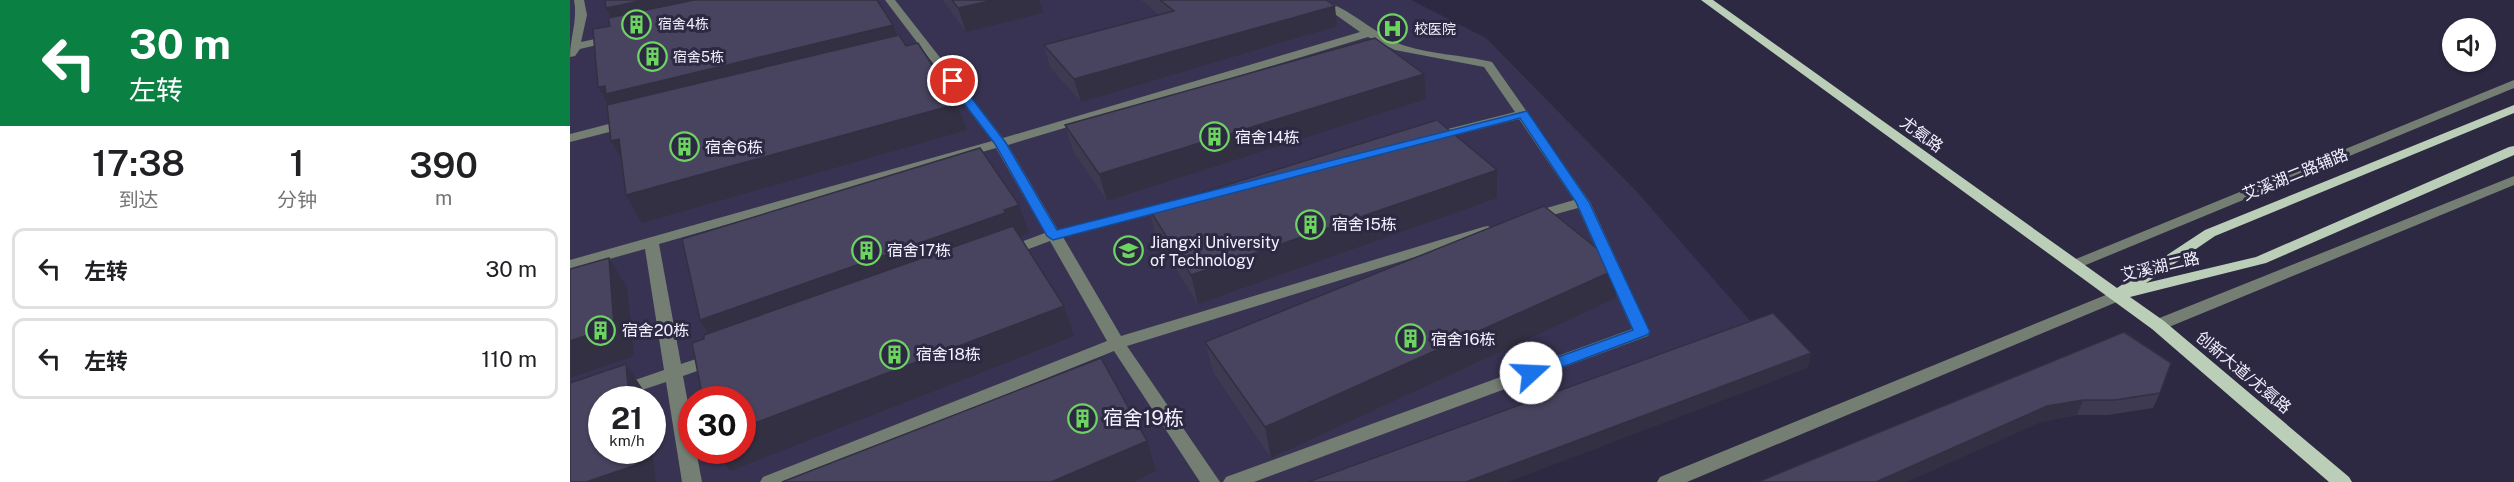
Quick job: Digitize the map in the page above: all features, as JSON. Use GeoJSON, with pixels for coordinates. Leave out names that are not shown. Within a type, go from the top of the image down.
{"type":"FeatureCollection","features":[{"type":"Feature","properties":{"kind":"main road","name":"尤氨路"},"geometry":{"type":"LineString","coordinates":[[1706,0],[2118,295]]}},
{"type":"Feature","properties":{"kind":"main road","name":"艾溪湖二路"},"geometry":{"type":"LineString","coordinates":[[2118,295],[2211,233],[2514,109]]}},
{"type":"Feature","properties":{"kind":"main road","name":"艾溪湖二路"},"geometry":{"type":"LineString","coordinates":[[2118,295],[2261,260],[2514,150]]}},
{"type":"Feature","properties":{"kind":"main road","name":"创新大道/尤氨路"},"geometry":{"type":"LineString","coordinates":[[2118,295],[2158,325],[2342,482]]}},
{"type":"Feature","properties":{"kind":"street"},"geometry":{"type":"LineString","coordinates":[[579,0],[582,15],[573,50],[621,37]]}},
{"type":"Feature","properties":{"kind":"street"},"geometry":{"type":"LineString","coordinates":[[890,0],[922,50],[1000,143],[1117,343],[1210,482]]}},
{"type":"Feature","properties":{"kind":"street"},"geometry":{"type":"LineString","coordinates":[[1233,482],[1642,332],[1583,202],[1488,64],[1399,48],[1369,33],[1320,0]]}},
{"type":"Feature","properties":{"kind":"street"},"geometry":{"type":"LineString","coordinates":[[570,265],[1000,143],[1369,33]]}},
{"type":"Feature","properties":{"kind":"street","name":"艾溪湖二路辅路"},"geometry":{"type":"LineString","coordinates":[[2076,264],[2514,84]]}},
{"type":"Feature","properties":{"kind":"street"},"geometry":{"type":"LineString","coordinates":[[1419,141],[1523,114]]}},
{"type":"Feature","properties":{"kind":"street"},"geometry":{"type":"LineString","coordinates":[[570,138],[639,120]]}},
{"type":"Feature","properties":{"kind":"street"},"geometry":{"type":"LineString","coordinates":[[2158,325],[2514,180]]}},
{"type":"Feature","properties":{"kind":"street"},"geometry":{"type":"LineString","coordinates":[[770,482],[1117,343],[1583,202]]}},
{"type":"Feature","properties":{"kind":"street"},"geometry":{"type":"LineString","coordinates":[[988,259],[1053,236],[1178,203]]}},
{"type":"Feature","properties":{"kind":"street"},"geometry":{"type":"LineString","coordinates":[[651,241],[692,482]]}},
{"type":"Feature","properties":{"kind":"street"},"geometry":{"type":"LineString","coordinates":[[1667,482],[2118,295]]}},
{"type":"Feature","properties":{"kind":"street"},"geometry":{"type":"LineString","coordinates":[[638,386],[728,354]]}},
{"type":"Feature","properties":{"kind":"shaded area","name":"Jiangxi University of Technology"},"geometry":{"type":"Polygon","coordinates":[[[570,0],[1411,0],[1486,38],[1636,191],[1760,332],[1354,482],[570,482],[570,0]]]}},
{"type":"Feature","properties":{"kind":"building"},"geometry":{"type":"Polygon","coordinates":[[[605,0],[645,0],[606,8],[605,0]]]}},
{"type":"Feature","properties":{"kind":"building"},"geometry":{"type":"Polygon","coordinates":[[[694,0],[877,0],[893,25],[606,94],[605,86],[598,87],[593,29],[610,26],[608,18],[694,0]]]}},
{"type":"Feature","properties":{"kind":"building"},"geometry":{"type":"Polygon","coordinates":[[[952,0],[994,0],[958,8],[952,0]]]}},
{"type":"Feature","properties":{"kind":"building"},"geometry":{"type":"Polygon","coordinates":[[[1160,0],[1326,0],[1335,6],[1074,79],[1044,45],[1174,11],[1160,0]]]}},
{"type":"Feature","properties":{"kind":"building"},"geometry":{"type":"Polygon","coordinates":[[[899,35],[906,46],[918,43],[957,104],[626,195],[619,139],[611,141],[607,105],[899,35]]]}},
{"type":"Feature","properties":{"kind":"building"},"geometry":{"type":"Polygon","coordinates":[[[1375,38],[1424,74],[1099,174],[1065,125],[1375,38]]]}},
{"type":"Feature","properties":{"kind":"building"},"geometry":{"type":"Polygon","coordinates":[[[1437,120],[1497,170],[1191,275],[1149,209],[1437,120]]]}},
{"type":"Feature","properties":{"kind":"building"},"geometry":{"type":"Polygon","coordinates":[[[980,148],[1019,205],[1004,210],[1005,213],[700,320],[682,239],[980,148]]]}},
{"type":"Feature","properties":{"kind":"building","name":"宿舍16栋"},"geometry":{"type":"Polygon","coordinates":[[[1544,206],[1614,262],[1617,269],[1265,427],[1205,342],[1544,206]]]}},
{"type":"Feature","properties":{"kind":"building"},"geometry":{"type":"Polygon","coordinates":[[[1013,226],[1064,306],[756,423],[756,386],[700,386],[692,343],[704,339],[704,335],[1013,226]]]}},
{"type":"Feature","properties":{"kind":"building"},"geometry":{"type":"Polygon","coordinates":[[[609,258],[614,326],[570,341],[570,269],[609,258]]]}},
{"type":"Feature","properties":{"kind":"building"},"geometry":{"type":"Polygon","coordinates":[[[1773,313],[1811,353],[1466,482],[1308,482],[1773,313]]]}},
{"type":"Feature","properties":{"kind":"building"},"geometry":{"type":"Polygon","coordinates":[[[2124,332],[2171,363],[2160,393],[2115,400],[2083,400],[2047,406],[1876,482],[1758,482],[2124,332]]]}},
{"type":"Feature","properties":{"kind":"building"},"geometry":{"type":"Polygon","coordinates":[[[1101,358],[1147,441],[1051,482],[782,482],[1101,358]]]}},
{"type":"Feature","properties":{"kind":"building"},"geometry":{"type":"Polygon","coordinates":[[[626,364],[628,386],[588,386],[588,464],[636,465],[586,482],[570,482],[570,383],[626,364]]]}},
{"type":"Feature","properties":{"kind":"place","name":"宿舍4栋"},"geometry":{"type":"Point","coordinates":[637,24]}},
{"type":"Feature","properties":{"kind":"place","name":"校医院"},"geometry":{"type":"Point","coordinates":[1393,29]}},
{"type":"Feature","properties":{"kind":"place","name":"宿舍5栋"},"geometry":{"type":"Point","coordinates":[652,57]}},
{"type":"Feature","properties":{"kind":"place","name":"宿舍14栋"},"geometry":{"type":"Point","coordinates":[1214,137]}},
{"type":"Feature","properties":{"kind":"place","name":"宿舍6栋"},"geometry":{"type":"Point","coordinates":[684,147]}},
{"type":"Feature","properties":{"kind":"place","name":"宿舍15栋"},"geometry":{"type":"Point","coordinates":[1311,224]}},
{"type":"Feature","properties":{"kind":"place","name":"宿舍17栋"},"geometry":{"type":"Point","coordinates":[866,250]}},
{"type":"Feature","properties":{"kind":"place","name":"Jiangxi University of Technology"},"geometry":{"type":"Point","coordinates":[1129,251]}},
{"type":"Feature","properties":{"kind":"place","name":"宿舍20栋"},"geometry":{"type":"Point","coordinates":[601,330]}},
{"type":"Feature","properties":{"kind":"place","name":"宿舍16栋"},"geometry":{"type":"Point","coordinates":[1410,339]}},
{"type":"Feature","properties":{"kind":"place","name":"宿舍18栋"},"geometry":{"type":"Point","coordinates":[895,354]}},
{"type":"Feature","properties":{"kind":"place","name":"宿舍19栋"},"geometry":{"type":"Point","coordinates":[1082,418]}},
{"type":"Feature","properties":{"kind":"route"},"geometry":{"type":"LineString","coordinates":[[953,81],[1000,143],[1053,236],[1523,114],[1583,202],[1642,332],[1531,373]]}}]}
